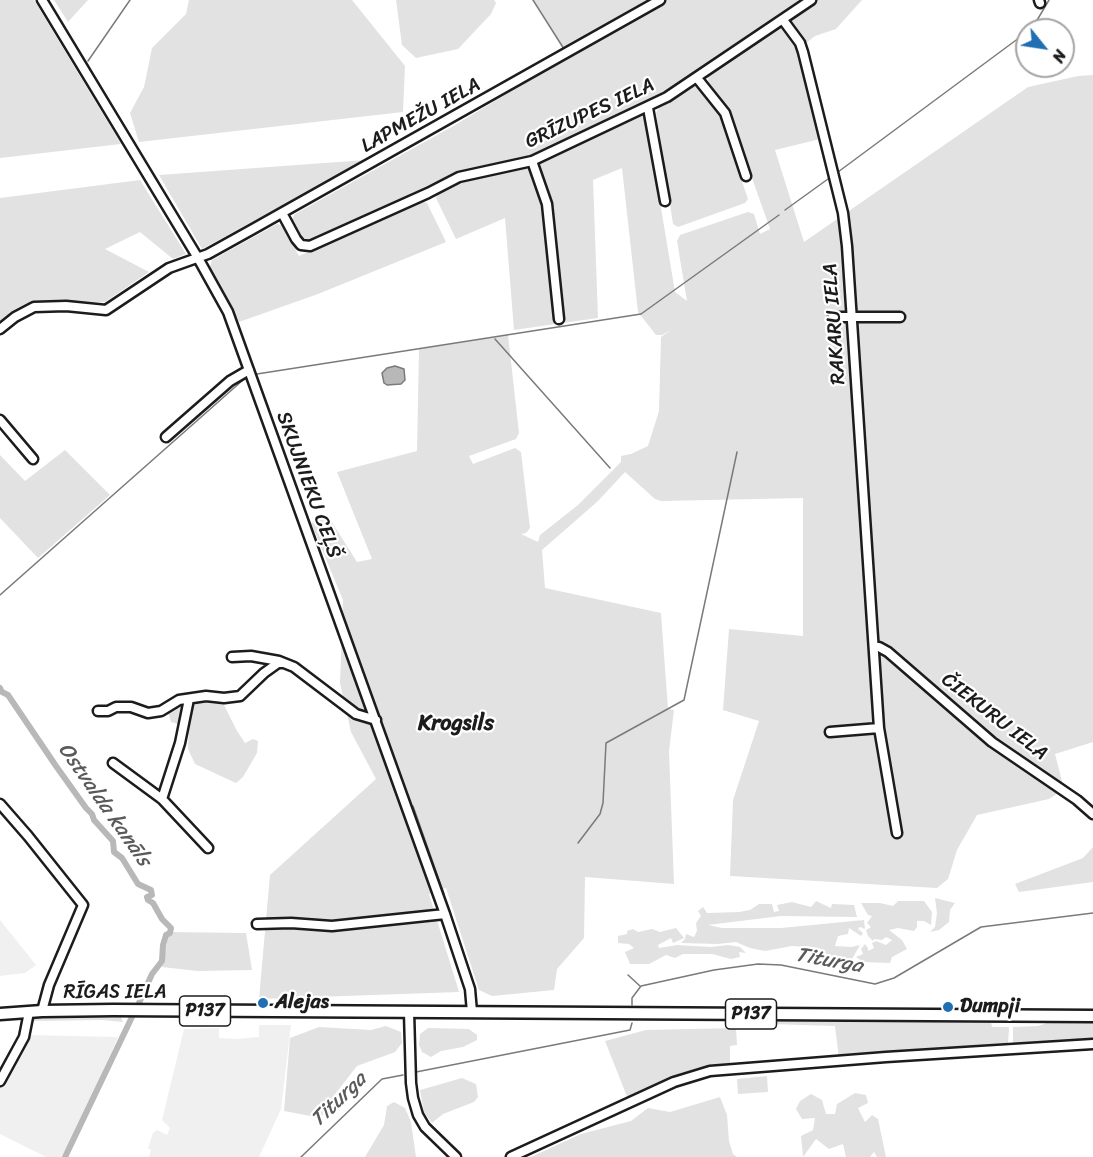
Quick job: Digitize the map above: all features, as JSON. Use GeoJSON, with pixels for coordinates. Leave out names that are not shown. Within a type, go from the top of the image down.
{"type":"FeatureCollection","features":[{"type":"Feature","properties":{"kind":"main road","name":"RĪGAS IELA"},"geometry":{"type":"LineString","coordinates":[[0,1014],[42,1011],[410,1012]]}},
{"type":"Feature","properties":{"kind":"main road","name":"P137"},"geometry":{"type":"LineString","coordinates":[[410,1012],[1093,1016]]}},
{"type":"Feature","properties":{"kind":"street","name":"SKUJNIEKU CEĻŠ"},"geometry":{"type":"LineString","coordinates":[[42,0],[198,258],[228,312],[445,914],[470,989],[472,1012]]}},
{"type":"Feature","properties":{"kind":"street","name":"LAPMEŽU IELA"},"geometry":{"type":"LineString","coordinates":[[0,329],[15,317],[34,307],[66,306],[106,310],[169,268],[198,258],[282,213],[660,0]]}},
{"type":"Feature","properties":{"kind":"street","name":"GRĪZUPES IELA"},"geometry":{"type":"LineString","coordinates":[[282,213],[301,245],[310,246],[459,177],[532,161],[648,108],[697,78],[811,0]]}},
{"type":"Feature","properties":{"kind":"street","name":"RAKARU IELA"},"geometry":{"type":"LineString","coordinates":[[783,20],[800,43],[803,52],[843,212],[879,728],[897,833]]}},
{"type":"Feature","properties":{"kind":"street"},"geometry":{"type":"LineString","coordinates":[[697,78],[724,113],[746,176]]}},
{"type":"Feature","properties":{"kind":"street"},"geometry":{"type":"LineString","coordinates":[[648,108],[665,201]]}},
{"type":"Feature","properties":{"kind":"street"},"geometry":{"type":"LineString","coordinates":[[532,161],[547,204],[559,319]]}},
{"type":"Feature","properties":{"kind":"street"},"geometry":{"type":"LineString","coordinates":[[833,318],[900,317]]}},
{"type":"Feature","properties":{"kind":"street"},"geometry":{"type":"LineString","coordinates":[[166,436],[230,381],[249,370]]}},
{"type":"Feature","properties":{"kind":"street"},"geometry":{"type":"LineString","coordinates":[[0,420],[33,459]]}},
{"type":"Feature","properties":{"kind":"street","name":"ČIEKURU IELA"},"geometry":{"type":"LineString","coordinates":[[874,647],[888,652],[992,742],[1077,800],[1093,814]]}},
{"type":"Feature","properties":{"kind":"street"},"geometry":{"type":"LineString","coordinates":[[232,657],[251,656],[294,666],[356,714],[376,720]]}},
{"type":"Feature","properties":{"kind":"street"},"geometry":{"type":"LineString","coordinates":[[98,711],[124,707],[148,713],[161,711],[179,700],[240,696],[264,673],[278,663],[283,663]]}},
{"type":"Feature","properties":{"kind":"street"},"geometry":{"type":"LineString","coordinates":[[162,799],[180,743],[189,699]]}},
{"type":"Feature","properties":{"kind":"street"},"geometry":{"type":"LineString","coordinates":[[830,732],[879,728]]}},
{"type":"Feature","properties":{"kind":"street"},"geometry":{"type":"LineString","coordinates":[[113,763],[162,799],[208,848]]}},
{"type":"Feature","properties":{"kind":"street"},"geometry":{"type":"LineString","coordinates":[[0,804],[83,905],[49,986],[42,1011]]}},
{"type":"Feature","properties":{"kind":"street"},"geometry":{"type":"LineString","coordinates":[[257,924],[291,923],[332,926],[445,914]]}},
{"type":"Feature","properties":{"kind":"street"},"geometry":{"type":"LineString","coordinates":[[0,1081],[24,1036],[28,1012]]}},
{"type":"Feature","properties":{"kind":"street"},"geometry":{"type":"LineString","coordinates":[[410,1012],[411,1083],[418,1115],[425,1126],[456,1157]]}},
{"type":"Feature","properties":{"kind":"street"},"geometry":{"type":"LineString","coordinates":[[511,1157],[674,1082],[710,1071],[1093,1044]]}},
{"type":"Feature","properties":{"kind":"shaded area"},"geometry":{"type":"Polygon","coordinates":[[[0,0],[34,0],[121,144],[0,158],[0,0]]]}},
{"type":"Feature","properties":{"kind":"shaded area"},"geometry":{"type":"Polygon","coordinates":[[[54,0],[88,0],[68,22],[54,0]]]}},
{"type":"Feature","properties":{"kind":"shaded area"},"geometry":{"type":"Polygon","coordinates":[[[189,0],[352,0],[405,66],[403,112],[139,142],[130,113],[144,87],[152,48],[186,14],[189,0]]]}},
{"type":"Feature","properties":{"kind":"shaded area"},"geometry":{"type":"Polygon","coordinates":[[[396,0],[494,0],[496,3],[491,14],[458,49],[416,58],[402,45],[396,0]]]}},
{"type":"Feature","properties":{"kind":"shaded area"},"geometry":{"type":"Polygon","coordinates":[[[533,0],[862,0],[836,29],[815,36],[806,43],[804,40],[794,43],[798,49],[820,139],[775,150],[804,242],[1028,87],[1093,75],[1093,742],[1055,754],[1064,789],[1049,799],[977,815],[957,850],[948,879],[937,888],[730,876],[733,800],[759,721],[723,710],[729,629],[803,636],[803,498],[661,501],[655,499],[625,472],[598,501],[542,550],[545,588],[661,613],[668,709],[674,710],[669,751],[674,884],[585,877],[584,938],[557,969],[554,990],[492,996],[479,990],[446,888],[429,894],[459,992],[259,999],[270,875],[376,779],[351,732],[340,683],[343,600],[311,523],[328,516],[357,562],[372,559],[337,472],[417,451],[419,349],[508,335],[519,433],[516,439],[469,456],[473,464],[515,448],[521,452],[530,528],[526,533],[521,534],[538,542],[540,535],[578,505],[621,462],[621,456],[648,446],[659,411],[661,337],[671,330],[662,335],[656,335],[638,312],[622,168],[593,180],[598,318],[514,330],[505,218],[456,239],[436,198],[439,193],[462,181],[534,166],[641,116],[646,118],[675,292],[687,301],[677,241],[680,235],[748,212],[754,214],[760,234],[770,229],[728,110],[708,81],[709,75],[720,67],[697,70],[664,92],[531,156],[457,172],[309,241],[301,239],[292,219],[295,214],[455,125],[568,57],[533,0]]]}},
{"type":"Feature","properties":{"kind":"shaded area"},"geometry":{"type":"Polygon","coordinates":[[[693,86],[699,88],[719,115],[748,199],[745,203],[678,227],[673,224],[656,113],[659,107],[693,86]]]}},
{"type":"Feature","properties":{"kind":"shaded area"},"geometry":{"type":"Polygon","coordinates":[[[366,160],[202,249],[159,175],[366,160]]]}},
{"type":"Feature","properties":{"kind":"shaded area"},"geometry":{"type":"Polygon","coordinates":[[[140,180],[186,254],[173,259],[140,232],[105,249],[149,272],[105,302],[31,301],[12,311],[0,321],[0,198],[140,180]]]}},
{"type":"Feature","properties":{"kind":"shaded area"},"geometry":{"type":"Polygon","coordinates":[[[420,201],[427,203],[446,242],[318,294],[239,322],[210,267],[212,260],[277,224],[283,226],[299,256],[420,201]]]}},
{"type":"Feature","properties":{"kind":"shaded area"},"geometry":{"type":"Polygon","coordinates":[[[395,366],[404,369],[405,380],[401,384],[387,385],[384,383],[382,373],[387,368],[395,366]]]}},
{"type":"Feature","properties":{"kind":"shaded area"},"geometry":{"type":"Polygon","coordinates":[[[65,450],[110,495],[38,558],[0,518],[0,455],[25,481],[65,450]]]}},
{"type":"Feature","properties":{"kind":"shaded area"},"geometry":{"type":"Polygon","coordinates":[[[203,701],[223,703],[245,743],[253,739],[258,741],[257,753],[243,777],[236,783],[195,764],[188,749],[189,727],[171,722],[168,712],[179,705],[203,701]]]}},
{"type":"Feature","properties":{"kind":"shaded area"},"geometry":{"type":"Polygon","coordinates":[[[1093,847],[1093,882],[1019,892],[1015,884],[1083,858],[1093,847]]]}},
{"type":"Feature","properties":{"kind":"shaded area"},"geometry":{"type":"Polygon","coordinates":[[[935,898],[955,903],[950,910],[949,922],[939,930],[930,932],[935,927],[937,913],[935,898]]]}},
{"type":"Feature","properties":{"kind":"shaded area"},"geometry":{"type":"Polygon","coordinates":[[[816,901],[831,908],[832,904],[854,905],[857,917],[781,916],[708,925],[722,928],[781,928],[864,920],[865,929],[860,927],[858,929],[863,933],[861,936],[849,928],[848,934],[838,936],[835,946],[860,945],[851,961],[833,959],[819,948],[792,946],[765,951],[736,942],[681,943],[686,934],[694,937],[697,931],[696,923],[701,916],[698,911],[703,907],[707,913],[739,912],[750,910],[759,904],[772,904],[774,912],[779,911],[777,905],[792,902],[811,907],[816,901]]]}},
{"type":"Feature","properties":{"kind":"shaded area"},"geometry":{"type":"Polygon","coordinates":[[[898,901],[924,901],[932,912],[931,925],[924,921],[917,921],[914,931],[898,928],[889,930],[902,940],[907,949],[892,957],[890,963],[863,962],[856,957],[863,954],[861,949],[865,944],[868,951],[874,948],[872,943],[876,941],[886,945],[892,940],[886,937],[873,941],[868,936],[866,930],[871,927],[867,923],[872,916],[868,915],[861,903],[893,906],[898,901]]]}},
{"type":"Feature","properties":{"kind":"shaded area"},"geometry":{"type":"Polygon","coordinates":[[[0,920],[36,965],[25,973],[0,976],[0,920]]]}},
{"type":"Feature","properties":{"kind":"shaded area"},"geometry":{"type":"Polygon","coordinates":[[[676,928],[684,938],[673,943],[671,938],[658,945],[659,948],[677,945],[711,947],[728,945],[740,947],[746,953],[739,952],[740,957],[731,959],[712,954],[683,954],[675,958],[666,955],[649,964],[630,964],[625,952],[634,948],[629,944],[618,943],[618,936],[627,934],[627,931],[633,929],[638,932],[652,929],[660,932],[676,928]]]}},
{"type":"Feature","properties":{"kind":"shaded area"},"geometry":{"type":"Polygon","coordinates":[[[169,932],[246,933],[252,970],[197,971],[162,967],[169,932]]]}},
{"type":"Feature","properties":{"kind":"shaded area"},"geometry":{"type":"Polygon","coordinates":[[[120,1015],[123,1022],[32,1021],[36,1016],[120,1015]]]}},
{"type":"Feature","properties":{"kind":"shaded area"},"geometry":{"type":"Polygon","coordinates":[[[736,1020],[991,1021],[992,1027],[1009,1027],[1008,1045],[839,1059],[835,1026],[736,1023],[736,1020]]]}},
{"type":"Feature","properties":{"kind":"shaded area"},"geometry":{"type":"Polygon","coordinates":[[[1093,1021],[1093,1038],[1013,1045],[1013,1027],[1093,1021]]]}},
{"type":"Feature","properties":{"kind":"shaded area"},"geometry":{"type":"Polygon","coordinates":[[[259,1025],[291,1025],[281,1109],[259,1157],[149,1157],[151,1150],[148,1148],[153,1133],[157,1130],[167,1135],[170,1128],[162,1120],[184,1029],[219,1028],[219,1038],[236,1039],[259,1037],[259,1025]]]}},
{"type":"Feature","properties":{"kind":"shaded area"},"geometry":{"type":"Polygon","coordinates":[[[386,1026],[401,1032],[402,1043],[395,1052],[357,1066],[332,1098],[321,1118],[284,1111],[290,1038],[319,1027],[371,1030],[386,1026]]]}},
{"type":"Feature","properties":{"kind":"shaded area"},"geometry":{"type":"Polygon","coordinates":[[[428,1028],[469,1029],[477,1035],[477,1040],[463,1047],[441,1051],[431,1057],[422,1052],[419,1045],[420,1034],[428,1028]]]}},
{"type":"Feature","properties":{"kind":"shaded area"},"geometry":{"type":"Polygon","coordinates":[[[736,1028],[737,1045],[730,1046],[730,1066],[688,1073],[628,1099],[605,1041],[646,1030],[736,1028]]]}},
{"type":"Feature","properties":{"kind":"shaded area"},"geometry":{"type":"Polygon","coordinates":[[[28,1035],[118,1037],[76,1132],[61,1157],[46,1157],[0,1134],[0,1086],[28,1035]]]}},
{"type":"Feature","properties":{"kind":"shaded area"},"geometry":{"type":"Polygon","coordinates":[[[767,1076],[768,1092],[738,1094],[737,1079],[767,1076]]]}},
{"type":"Feature","properties":{"kind":"shaded area"},"geometry":{"type":"Polygon","coordinates":[[[462,1078],[476,1084],[478,1097],[474,1102],[443,1114],[432,1123],[424,1112],[420,1090],[462,1078]]]}},
{"type":"Feature","properties":{"kind":"shaded area"},"geometry":{"type":"Polygon","coordinates":[[[855,1093],[866,1095],[868,1103],[858,1108],[865,1122],[872,1115],[878,1119],[886,1157],[877,1157],[874,1152],[870,1157],[846,1157],[843,1144],[829,1149],[816,1139],[803,1157],[801,1136],[813,1130],[815,1118],[802,1119],[796,1109],[800,1101],[811,1094],[822,1100],[826,1114],[835,1114],[837,1104],[855,1093]]]}},
{"type":"Feature","properties":{"kind":"shaded area"},"geometry":{"type":"Polygon","coordinates":[[[720,1097],[727,1115],[729,1141],[733,1154],[737,1157],[531,1157],[581,1134],[631,1121],[648,1108],[670,1112],[720,1097]]]}},
{"type":"Feature","properties":{"kind":"shaded area"},"geometry":{"type":"Polygon","coordinates":[[[394,1102],[405,1108],[411,1122],[416,1157],[365,1157],[384,1125],[387,1106],[394,1102]]]}},
{"type":"Feature","properties":{"kind":"waterway"},"geometry":{"type":"LineString","coordinates":[[88,61],[130,0]]}},
{"type":"Feature","properties":{"kind":"waterway"},"geometry":{"type":"LineString","coordinates":[[533,0],[564,49]]}},
{"type":"Feature","properties":{"kind":"waterway"},"geometry":{"type":"LineString","coordinates":[[1038,18],[1049,0]]}},
{"type":"Feature","properties":{"kind":"waterway"},"geometry":{"type":"LineString","coordinates":[[838,172],[1015,41]]}},
{"type":"Feature","properties":{"kind":"waterway"},"geometry":{"type":"LineString","coordinates":[[785,210],[828,179]]}},
{"type":"Feature","properties":{"kind":"waterway"},"geometry":{"type":"LineString","coordinates":[[257,374],[641,314],[779,215]]}},
{"type":"Feature","properties":{"kind":"waterway"},"geometry":{"type":"LineString","coordinates":[[495,339],[610,468]]}},
{"type":"Feature","properties":{"kind":"waterway"},"geometry":{"type":"LineString","coordinates":[[0,595],[243,380]]}},
{"type":"Feature","properties":{"kind":"waterway"},"geometry":{"type":"LineString","coordinates":[[578,843],[600,814],[603,803],[606,743],[684,700],[737,452]]}},
{"type":"Feature","properties":{"kind":"waterway","name":"Ostvalda kanāls"},"geometry":{"type":"LineString","coordinates":[[0,688],[8,695],[94,820],[113,841],[114,852],[122,858],[138,884],[151,890],[152,895],[147,897],[148,900],[153,903],[162,919],[171,928],[163,945],[162,961],[152,974],[139,1003]]}},
{"type":"Feature","properties":{"kind":"waterway"},"geometry":{"type":"LineString","coordinates":[[413,806],[444,894]]}},
{"type":"Feature","properties":{"kind":"waterway","name":"Titurga"},"geometry":{"type":"LineString","coordinates":[[632,1005],[632,998],[641,986],[714,970],[758,964],[781,965],[875,984],[894,978],[981,927],[1093,913]]}},
{"type":"Feature","properties":{"kind":"waterway"},"geometry":{"type":"LineString","coordinates":[[628,975],[640,986]]}},
{"type":"Feature","properties":{"kind":"waterway","name":"Ostvalda kanāls"},"geometry":{"type":"LineString","coordinates":[[65,1157],[132,1017]]}},
{"type":"Feature","properties":{"kind":"waterway","name":"Titurga"},"geometry":{"type":"LineString","coordinates":[[416,1072],[630,1030],[632,1023]]}},
{"type":"Feature","properties":{"kind":"waterway","name":"Titurga"},"geometry":{"type":"LineString","coordinates":[[301,1157],[382,1079],[403,1075]]}},
{"type":"Feature","properties":{"kind":"place","name":"Alejas"},"geometry":{"type":"Point","coordinates":[263,1003]}},
{"type":"Feature","properties":{"kind":"place","name":"Dumpji"},"geometry":{"type":"Point","coordinates":[948,1007]}},
{"type":"Feature","properties":{"kind":"district","name":"Krogsils"},"geometry":{"type":"Point","coordinates":[456,724]}}]}
